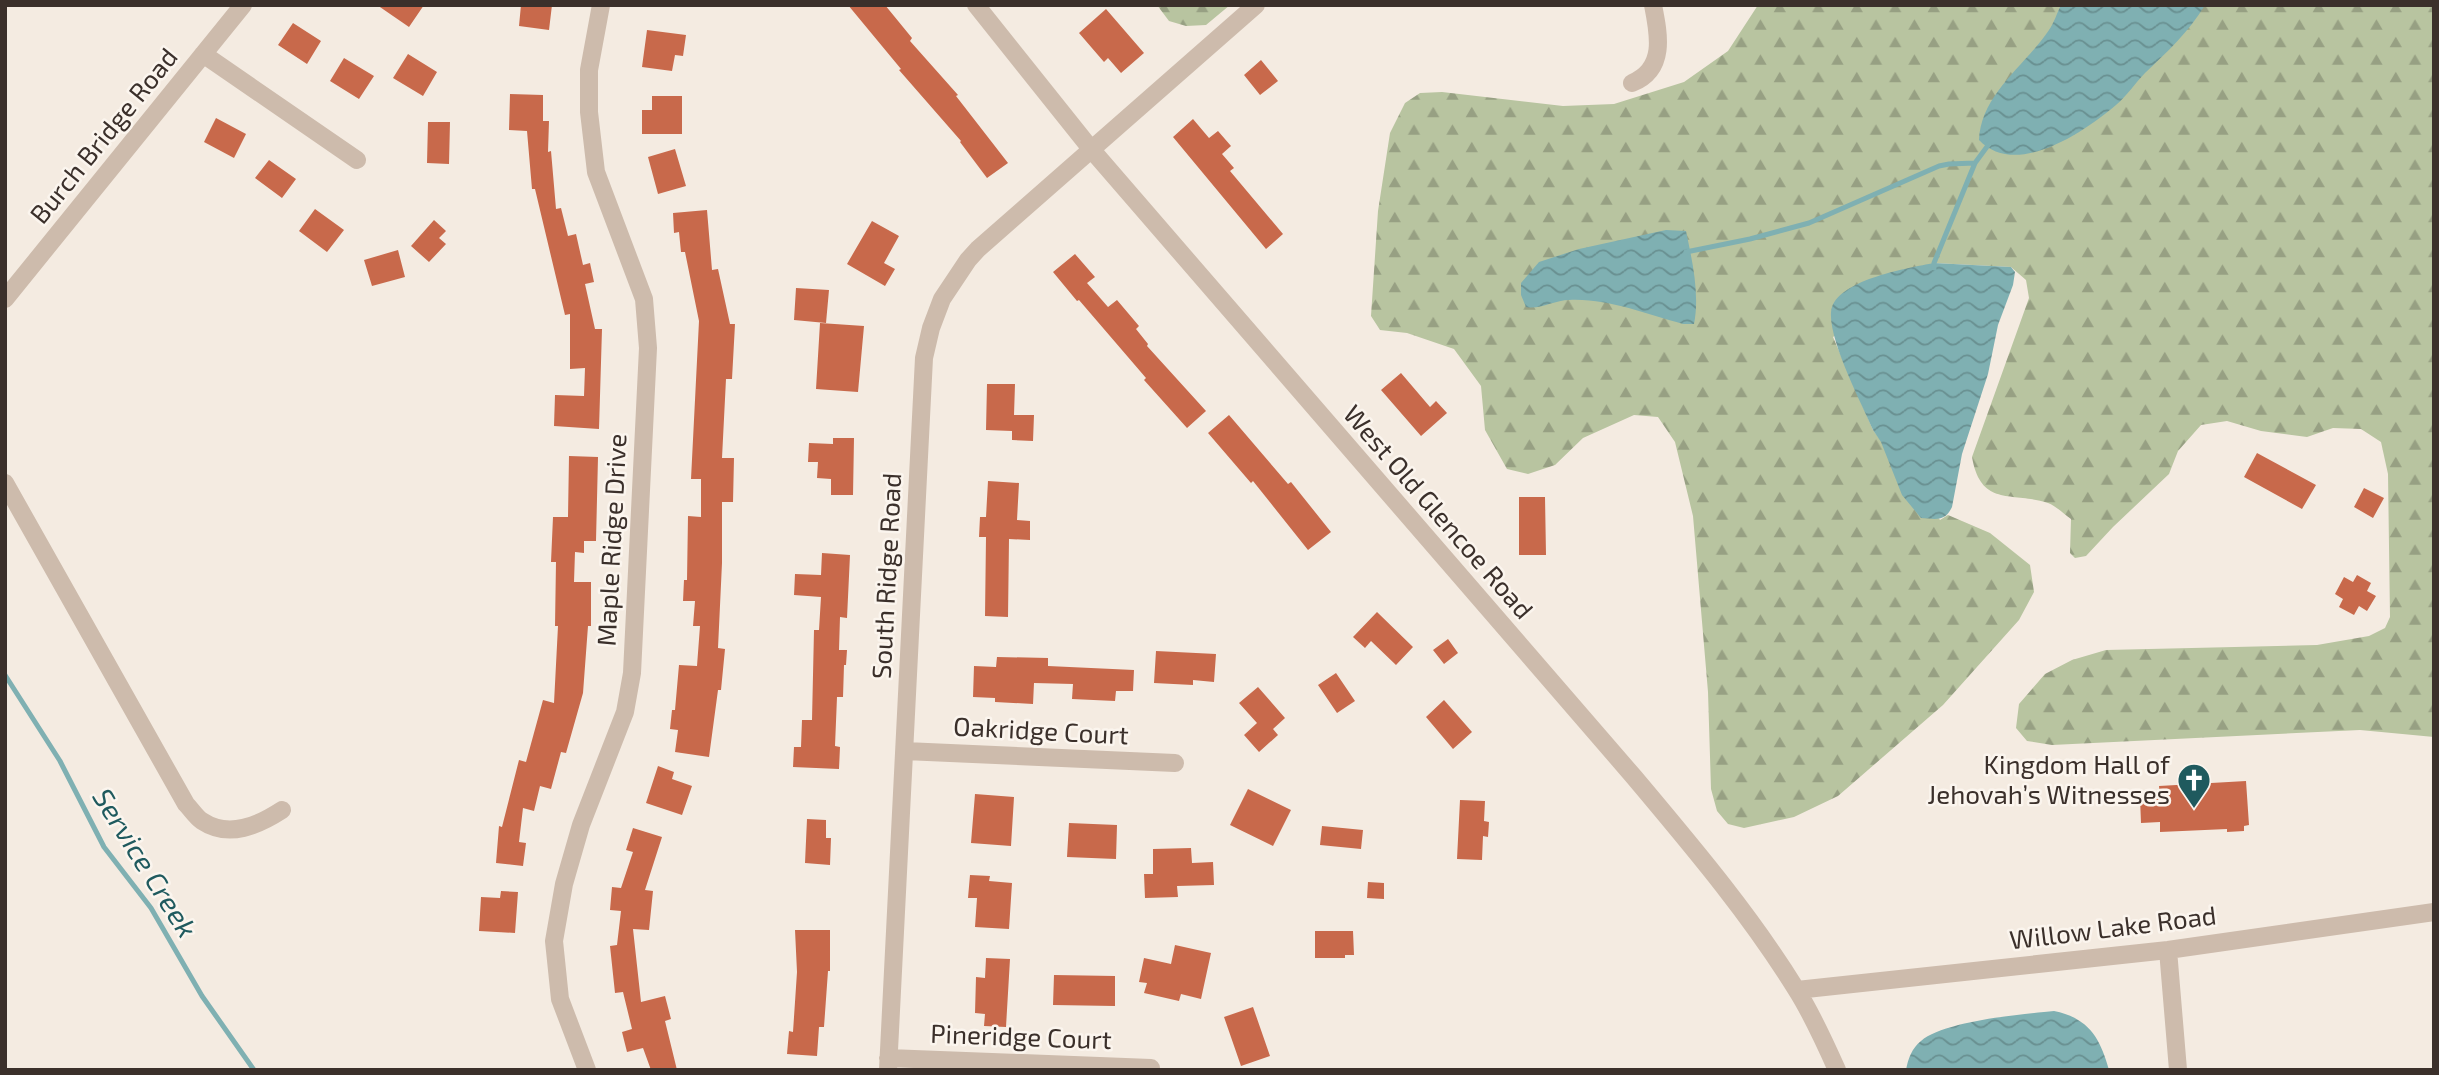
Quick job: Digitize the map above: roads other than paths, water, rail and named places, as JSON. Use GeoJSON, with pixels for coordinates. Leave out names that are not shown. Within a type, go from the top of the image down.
{"type":"FeatureCollection","features":[{"type":"Feature","properties":{"kind":"street","name":"Burch Bridge Road"},"geometry":{"type":"LineString","coordinates":[[5,299],[243,5]]}},
{"type":"Feature","properties":{"kind":"street","name":"Maple Ridge Drive"},"geometry":{"type":"LineString","coordinates":[[587,1070],[560,999],[554,941],[564,884],[577,837],[625,712],[632,673],[648,348],[645,299],[596,172],[589,112],[589,70],[601,5]]}},
{"type":"Feature","properties":{"kind":"street","name":"West Old Glencoe Road"},"geometry":{"type":"LineString","coordinates":[[976,5],[1091,149],[1660,808],[1733,898],[1797,990],[1837,1070]]}},
{"type":"Feature","properties":{"kind":"street","name":"South Ridge Road"},"geometry":{"type":"LineString","coordinates":[[888,1064],[922,386],[924,358],[931,328],[942,299],[968,260],[1256,5]]}},
{"type":"Feature","properties":{"kind":"street"},"geometry":{"type":"LineString","coordinates":[[1632,83],[1646,75],[1657,59],[1653,5]]}},
{"type":"Feature","properties":{"kind":"street"},"geometry":{"type":"LineString","coordinates":[[203,54],[357,160]]}},
{"type":"Feature","properties":{"kind":"street"},"geometry":{"type":"LineString","coordinates":[[5,483],[186,804],[202,821],[223,829],[245,829],[262,823],[282,810]]}},
{"type":"Feature","properties":{"kind":"street","name":"Oakridge Court"},"geometry":{"type":"LineString","coordinates":[[905,751],[1175,764]]}},
{"type":"Feature","properties":{"kind":"street","name":"Willow Lake Road"},"geometry":{"type":"LineString","coordinates":[[1797,990],[2168,950],[2434,912]]}},
{"type":"Feature","properties":{"kind":"street"},"geometry":{"type":"LineString","coordinates":[[2168,950],[2178,1070]]}},
{"type":"Feature","properties":{"kind":"street","name":"Pineridge Court"},"geometry":{"type":"LineString","coordinates":[[888,1064],[1151,1068]]}},
{"type":"Feature","properties":{"kind":"water"},"geometry":{"type":"Polygon","coordinates":[[[2061,5],[2205,5],[2185,33],[2124,98],[2102,116],[2049,147],[2012,155],[1994,151],[1979,140],[1987,108],[2049,30],[2061,5]]]}},
{"type":"Feature","properties":{"kind":"water"},"geometry":{"type":"Polygon","coordinates":[[[1666,230],[1686,231],[1696,289],[1694,324],[1683,324],[1626,307],[1583,300],[1564,300],[1526,307],[1521,295],[1521,283],[1539,262],[1579,249],[1666,230]]]}},
{"type":"Feature","properties":{"kind":"water"},"geometry":{"type":"Polygon","coordinates":[[[1934,263],[2011,267],[2015,272],[1998,325],[1988,374],[1962,454],[1952,507],[1946,515],[1936,519],[1921,518],[1902,495],[1881,442],[1845,368],[1833,333],[1831,318],[1832,307],[1838,297],[1862,282],[1934,263]]]}},
{"type":"Feature","properties":{"kind":"water"},"geometry":{"type":"Polygon","coordinates":[[[2054,1011],[2076,1019],[2091,1031],[2109,1070],[1906,1070],[1915,1047],[1932,1034],[1947,1028],[2054,1011]]]}},
{"type":"Feature","properties":{"kind":"waterway"},"geometry":{"type":"LineString","coordinates":[[1934,268],[1975,163],[1989,144]]}},
{"type":"Feature","properties":{"kind":"waterway"},"geometry":{"type":"LineString","coordinates":[[1686,252],[1809,223],[1939,166],[1975,163]]}},
{"type":"Feature","properties":{"kind":"waterway","name":"Service Creek"},"geometry":{"type":"LineString","coordinates":[[5,675],[60,761],[104,847],[151,908],[202,996],[254,1070]]}},
{"type":"Feature","properties":{"kind":"place","name":"Kingdom Hall of Jehovah’s Witnesses"},"geometry":{"type":"Point","coordinates":[2194,810]}}]}
